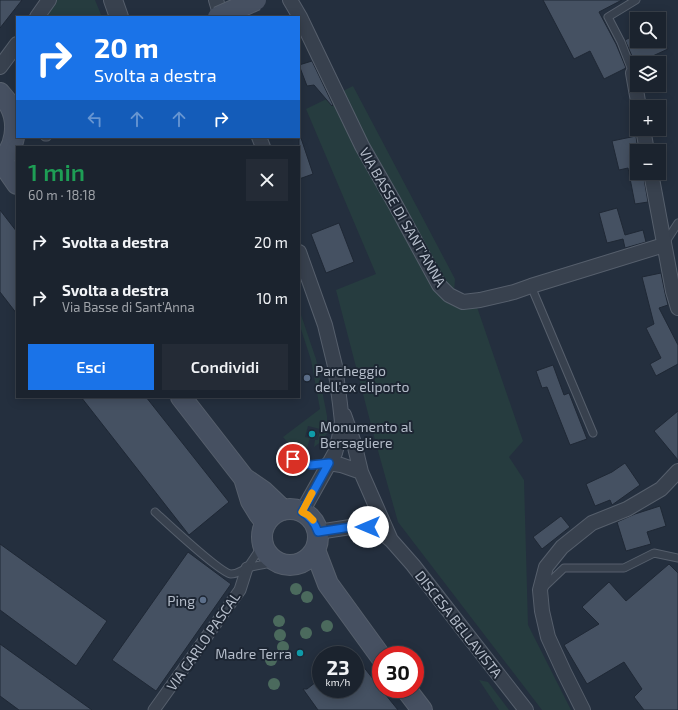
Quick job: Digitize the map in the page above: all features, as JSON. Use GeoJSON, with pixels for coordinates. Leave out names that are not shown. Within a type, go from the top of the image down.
{"type":"FeatureCollection","features":[{"type":"Feature","properties":{"kind":"main road"},"geometry":{"type":"LineString","coordinates":[[220,16],[256,0]]}},
{"type":"Feature","properties":{"kind":"main road"},"geometry":{"type":"LineString","coordinates":[[0,93],[16,92]]}},
{"type":"Feature","properties":{"kind":"main road"},"geometry":{"type":"LineString","coordinates":[[0,93],[10,105],[16,126],[11,147],[1,160],[16,183]]}},
{"type":"Feature","properties":{"kind":"main road"},"geometry":{"type":"LineString","coordinates":[[182,398],[244,478],[263,491],[283,510]]}},
{"type":"Feature","properties":{"kind":"main road"},"geometry":{"type":"LineString","coordinates":[[244,478],[251,501],[266,523]]}},
{"type":"Feature","properties":{"kind":"main road"},"geometry":{"type":"LineString","coordinates":[[317,541],[311,556],[305,561],[298,564],[285,565],[269,555],[263,544],[263,530],[270,517],[283,510],[296,509],[308,515],[316,526],[317,541],[328,584]]}},
{"type":"Feature","properties":{"kind":"main road"},"geometry":{"type":"LineString","coordinates":[[298,564],[328,584],[374,646]]}},
{"type":"Feature","properties":{"kind":"main road"},"geometry":{"type":"LineString","coordinates":[[413,698],[422,710]]}},
{"type":"Feature","properties":{"kind":"street"},"geometry":{"type":"LineString","coordinates":[[38,16],[49,0]]}},
{"type":"Feature","properties":{"kind":"street"},"geometry":{"type":"LineString","coordinates":[[113,0],[119,16]]}},
{"type":"Feature","properties":{"kind":"street"},"geometry":{"type":"LineString","coordinates":[[216,0],[221,16]]}},
{"type":"Feature","properties":{"kind":"street","name":"VIA BASSE DI SANT'ANNA"},"geometry":{"type":"LineString","coordinates":[[290,0],[299,16]]}},
{"type":"Feature","properties":{"kind":"street","name":"VIA BASSE DI SANT'ANNA"},"geometry":{"type":"LineString","coordinates":[[300,17],[362,146],[439,285],[449,296],[463,302],[480,300],[514,292],[664,245]]}},
{"type":"Feature","properties":{"kind":"street"},"geometry":{"type":"LineString","coordinates":[[0,67],[16,45]]}},
{"type":"Feature","properties":{"kind":"street"},"geometry":{"type":"LineString","coordinates":[[652,180],[673,291],[678,308]]}},
{"type":"Feature","properties":{"kind":"street"},"geometry":{"type":"LineString","coordinates":[[300,255],[324,324],[335,366],[342,422],[335,453],[302,512]]}},
{"type":"Feature","properties":{"kind":"street","name":"DISCESA BELLAVISTA"},"geometry":{"type":"LineString","coordinates":[[340,404],[354,443],[361,472],[391,540]]}},
{"type":"Feature","properties":{"kind":"street"},"geometry":{"type":"LineString","coordinates":[[329,463],[341,465],[361,472]]}},
{"type":"Feature","properties":{"kind":"street"},"geometry":{"type":"LineString","coordinates":[[583,710],[548,637],[542,611],[540,590],[546,567],[562,547],[592,523],[627,509],[661,489],[678,471]]}},
{"type":"Feature","properties":{"kind":"street","name":"DISCESA BELLAVISTA"},"geometry":{"type":"LineString","coordinates":[[317,541],[357,526],[379,530],[391,540],[413,565],[526,710]]}},
{"type":"Feature","properties":{"kind":"street","name":"VIA CARLO PASCAL"},"geometry":{"type":"LineString","coordinates":[[154,710],[240,590],[246,568]]}},
{"type":"Feature","properties":{"kind":"lane"},"geometry":{"type":"LineString","coordinates":[[630,65],[621,42],[608,17],[636,0]]}},
{"type":"Feature","properties":{"kind":"lane"},"geometry":{"type":"LineString","coordinates":[[664,245],[678,223]]}},
{"type":"Feature","properties":{"kind":"lane"},"geometry":{"type":"LineString","coordinates":[[531,286],[593,433]]}},
{"type":"Feature","properties":{"kind":"lane"},"geometry":{"type":"LineString","coordinates":[[283,450],[293,459],[311,465],[329,463]]}},
{"type":"Feature","properties":{"kind":"lane"},"geometry":{"type":"LineString","coordinates":[[155,512],[228,574],[236,574],[246,568],[278,562]]}},
{"type":"Feature","properties":{"kind":"lane"},"geometry":{"type":"LineString","coordinates":[[246,568],[263,544]]}},
{"type":"Feature","properties":{"kind":"lane"},"geometry":{"type":"LineString","coordinates":[[540,590],[564,568],[624,568],[654,553],[678,558]]}},
{"type":"Feature","properties":{"kind":"green space"},"geometry":{"type":"Polygon","coordinates":[[[53,0],[95,0],[102,16],[42,16],[53,0]]]}},
{"type":"Feature","properties":{"kind":"green space"},"geometry":{"type":"Polygon","coordinates":[[[353,86],[455,279],[453,305],[477,307],[523,441],[509,457],[524,480],[528,625],[571,710],[542,710],[398,522],[336,290],[376,274],[306,109],[353,86]]]}},
{"type":"Feature","properties":{"kind":"green space"},"geometry":{"type":"Polygon","coordinates":[[[300,312],[316,359],[327,416],[327,433],[322,441],[314,447],[315,440],[318,440],[320,429],[308,426],[305,437],[310,438],[307,448],[298,444],[295,449],[283,437],[320,409],[311,360],[300,326],[300,312]]]}},
{"type":"Feature","properties":{"kind":"green space"},"geometry":{"type":"Polygon","coordinates":[[[479,680],[488,682],[509,710],[499,710],[479,680]]]}},
{"type":"Feature","properties":{"kind":"building"},"geometry":{"type":"Polygon","coordinates":[[[0,0],[22,0],[0,28],[0,0]]]}},
{"type":"Feature","properties":{"kind":"building"},"geometry":{"type":"Polygon","coordinates":[[[543,0],[622,0],[599,12],[616,44],[626,68],[604,79],[590,51],[574,59],[543,0]]]}},
{"type":"Feature","properties":{"kind":"building"},"geometry":{"type":"Polygon","coordinates":[[[630,38],[630,48],[666,48],[666,45],[668,49],[653,56],[632,56],[625,40],[630,38]]]}},
{"type":"Feature","properties":{"kind":"building"},"geometry":{"type":"Polygon","coordinates":[[[312,61],[333,105],[332,106],[314,85],[307,86],[300,65],[312,61]]]}},
{"type":"Feature","properties":{"kind":"building"},"geometry":{"type":"Polygon","coordinates":[[[636,136],[637,144],[630,144],[630,178],[628,168],[619,170],[612,141],[636,136]]]}},
{"type":"Feature","properties":{"kind":"building"},"geometry":{"type":"Polygon","coordinates":[[[301,138],[313,174],[300,179],[300,146],[299,139],[301,138]]]}},
{"type":"Feature","properties":{"kind":"building"},"geometry":{"type":"Polygon","coordinates":[[[630,180],[644,180],[648,202],[635,204],[630,180]]]}},
{"type":"Feature","properties":{"kind":"building"},"geometry":{"type":"Polygon","coordinates":[[[617,208],[625,235],[643,230],[646,242],[625,248],[623,239],[607,243],[599,213],[617,208]]]}},
{"type":"Feature","properties":{"kind":"building"},"geometry":{"type":"Polygon","coordinates":[[[0,210],[16,231],[16,313],[0,292],[0,210]]]}},
{"type":"Feature","properties":{"kind":"building"},"geometry":{"type":"Polygon","coordinates":[[[339,223],[354,262],[326,273],[311,234],[339,223]]]}},
{"type":"Feature","properties":{"kind":"building"},"geometry":{"type":"Polygon","coordinates":[[[661,273],[668,305],[659,308],[678,345],[678,364],[656,376],[650,364],[661,358],[646,328],[654,324],[642,277],[661,273]]]}},
{"type":"Feature","properties":{"kind":"building"},"geometry":{"type":"Polygon","coordinates":[[[553,365],[564,395],[569,393],[587,439],[570,445],[547,387],[542,388],[536,371],[553,365]]]}},
{"type":"Feature","properties":{"kind":"building"},"geometry":{"type":"Polygon","coordinates":[[[82,398],[147,398],[229,502],[189,535],[82,398]]]}},
{"type":"Feature","properties":{"kind":"building"},"geometry":{"type":"Polygon","coordinates":[[[678,411],[678,460],[654,431],[678,411]]]}},
{"type":"Feature","properties":{"kind":"building"},"geometry":{"type":"Polygon","coordinates":[[[625,463],[640,485],[612,505],[610,500],[595,506],[586,484],[612,472],[625,463]]]}},
{"type":"Feature","properties":{"kind":"building"},"geometry":{"type":"Polygon","coordinates":[[[660,506],[666,526],[647,532],[651,544],[626,551],[617,522],[635,514],[660,506]]]}},
{"type":"Feature","properties":{"kind":"building"},"geometry":{"type":"Polygon","coordinates":[[[561,516],[570,527],[542,549],[533,537],[561,516]]]}},
{"type":"Feature","properties":{"kind":"building"},"geometry":{"type":"Polygon","coordinates":[[[0,544],[107,621],[76,666],[0,610],[0,544]]]}},
{"type":"Feature","properties":{"kind":"building"},"geometry":{"type":"Polygon","coordinates":[[[188,552],[231,584],[156,691],[112,660],[188,552]]]}},
{"type":"Feature","properties":{"kind":"building"},"geometry":{"type":"Polygon","coordinates":[[[669,564],[678,573],[678,710],[644,710],[634,697],[642,689],[624,662],[587,684],[564,645],[599,624],[582,607],[609,582],[626,601],[669,564]]]}},
{"type":"Feature","properties":{"kind":"building"},"geometry":{"type":"Polygon","coordinates":[[[0,644],[92,710],[19,710],[0,696],[0,644]]]}},
{"type":"Feature","properties":{"kind":"building"},"geometry":{"type":"Polygon","coordinates":[[[364,667],[372,677],[372,698],[388,698],[398,710],[318,710],[303,689],[307,689],[312,685],[312,698],[364,698],[364,667]]]}},
{"type":"Feature","properties":{"kind":"slow traffic"},"geometry":{"type":"LineString","coordinates":[[312,493],[302,512],[313,520]]}},
{"type":"Feature","properties":{"kind":"place","name":"Parcheggio dell'ex eliporto"},"geometry":{"type":"Point","coordinates":[307,378]}},
{"type":"Feature","properties":{"kind":"place","name":"Monumento al Bersagliere"},"geometry":{"type":"Point","coordinates":[312,434]}},
{"type":"Feature","properties":{"kind":"place","name":"Ping"},"geometry":{"type":"Point","coordinates":[203,600]}},
{"type":"Feature","properties":{"kind":"place","name":"Madre Terra"},"geometry":{"type":"Point","coordinates":[300,653]}},
{"type":"Feature","properties":{"kind":"route"},"geometry":{"type":"LineString","coordinates":[[293,459],[311,465],[329,463],[302,512],[308,515],[312,520],[318,532],[357,526],[368,527]]}}]}
